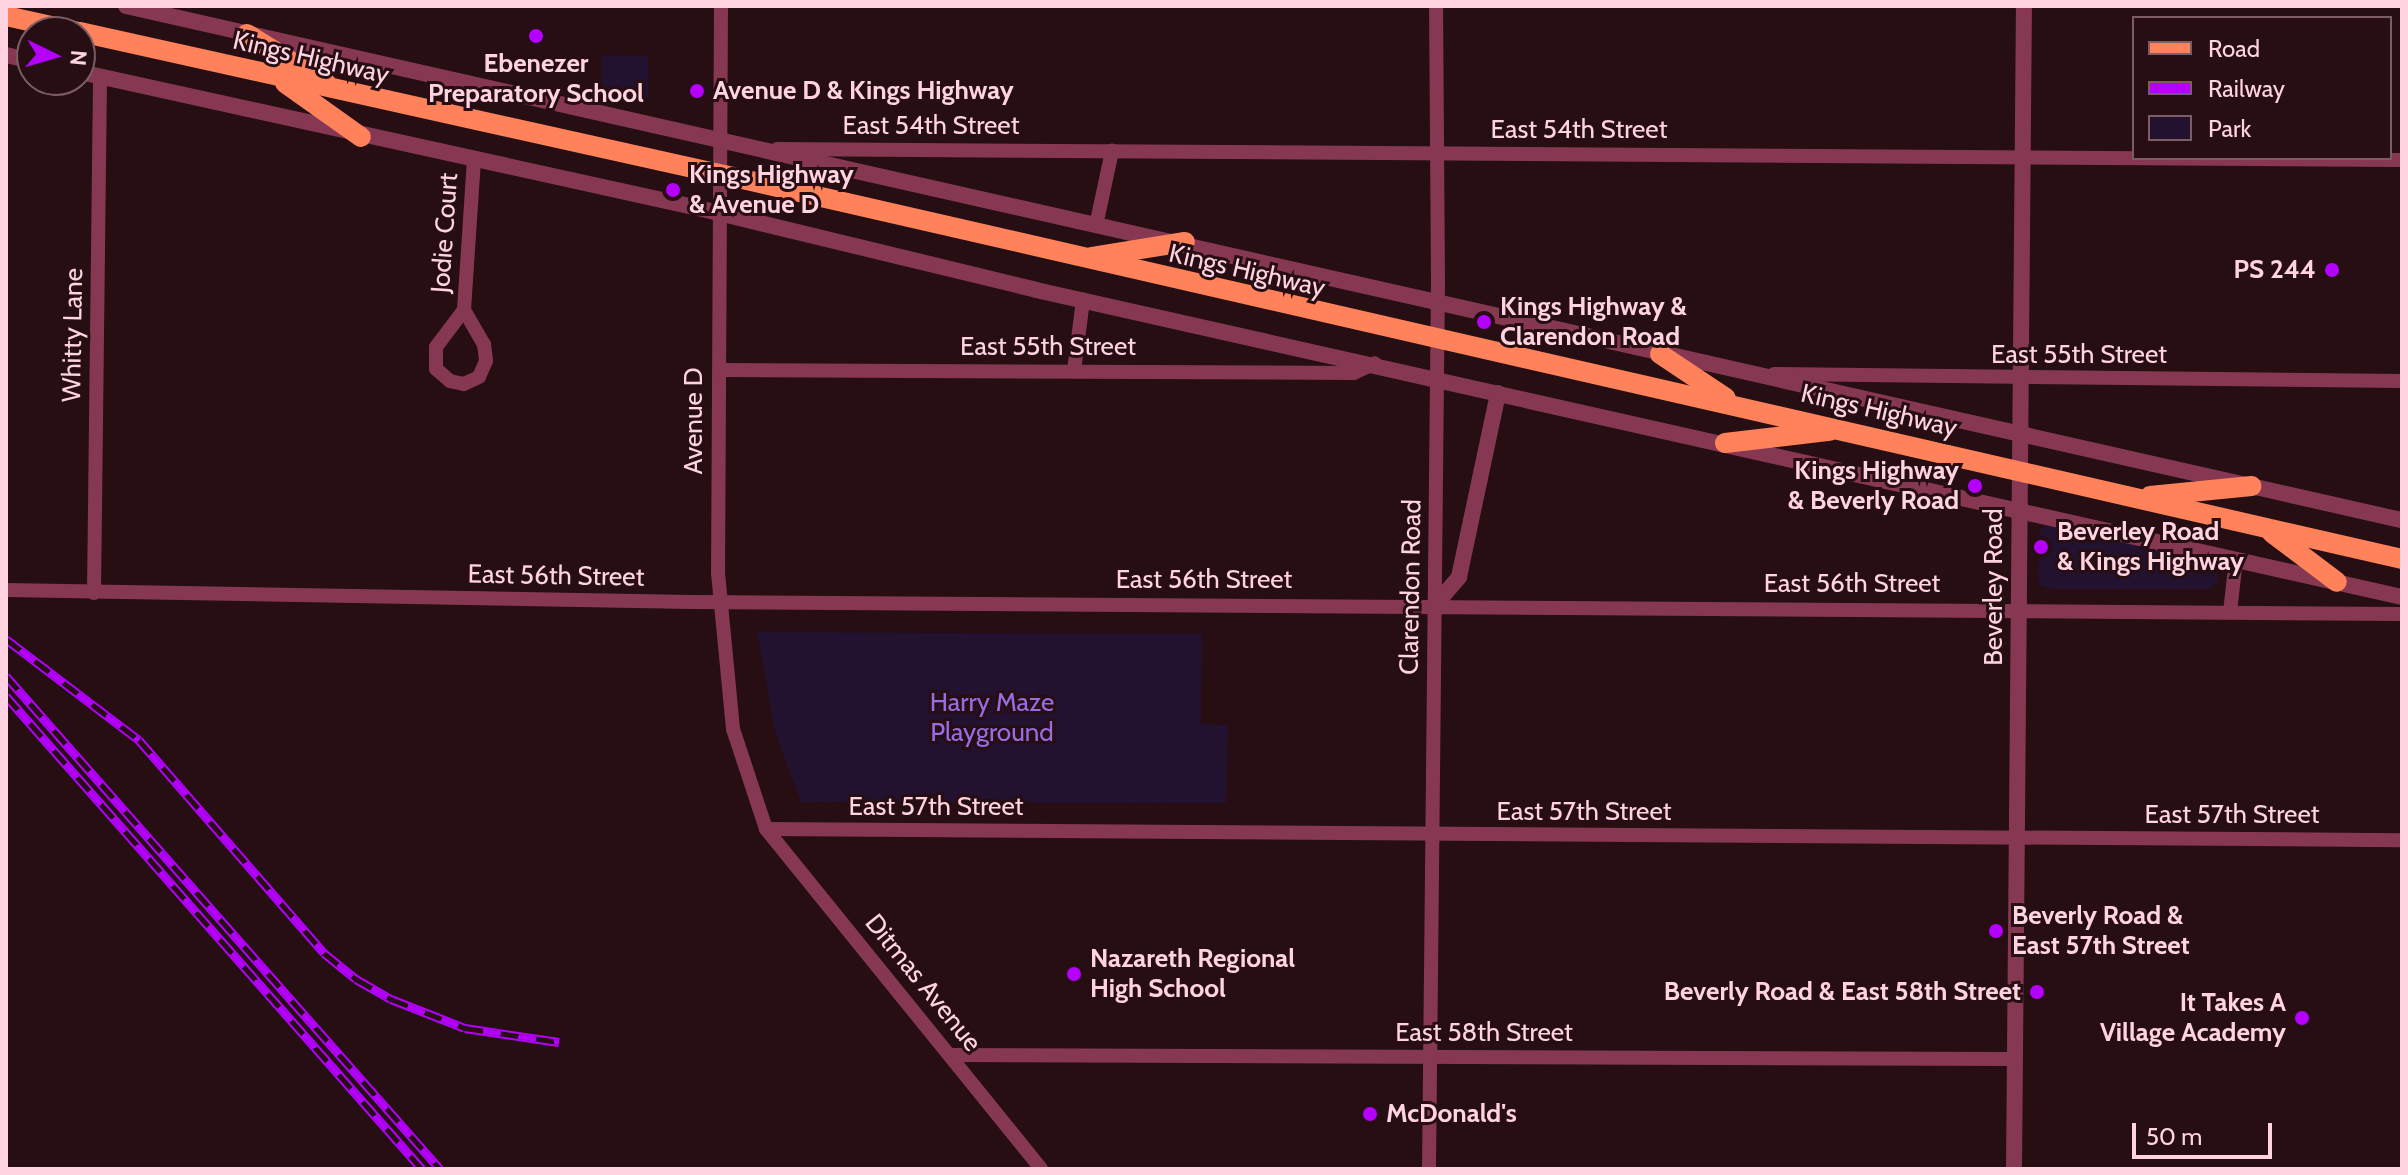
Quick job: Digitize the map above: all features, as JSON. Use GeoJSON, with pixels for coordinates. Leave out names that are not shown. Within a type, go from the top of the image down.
{"type":"FeatureCollection","features":[{"type":"Feature","properties":{"kind":"main road"},"geometry":{"type":"LineString","coordinates":[[247,34],[340,91]]}},
{"type":"Feature","properties":{"kind":"main road","name":"Kings Highway"},"geometry":{"type":"LineString","coordinates":[[96,36],[720,174],[1437,342],[1736,404],[2402,559]]}},
{"type":"Feature","properties":{"kind":"main road"},"geometry":{"type":"LineString","coordinates":[[276,77],[361,137]]}},
{"type":"Feature","properties":{"kind":"main road"},"geometry":{"type":"LineString","coordinates":[[1081,259],[1185,242]]}},
{"type":"Feature","properties":{"kind":"main road"},"geometry":{"type":"LineString","coordinates":[[1660,354],[1736,404]]}},
{"type":"Feature","properties":{"kind":"main road"},"geometry":{"type":"LineString","coordinates":[[1725,443],[1843,429]]}},
{"type":"Feature","properties":{"kind":"main road"},"geometry":{"type":"LineString","coordinates":[[2134,497],[2252,486]]}},
{"type":"Feature","properties":{"kind":"main road"},"geometry":{"type":"LineString","coordinates":[[2266,528],[2337,582]]}},
{"type":"Feature","properties":{"kind":"street","name":"Kings Highway"},"geometry":{"type":"LineString","coordinates":[[126,6],[756,148],[1097,221],[1660,354],[1756,373],[2402,520]]}},
{"type":"Feature","properties":{"kind":"street","name":"Avenue D"},"geometry":{"type":"LineString","coordinates":[[721,6],[719,602],[733,729],[766,829]]}},
{"type":"Feature","properties":{"kind":"street","name":"Clarendon Road"},"geometry":{"type":"LineString","coordinates":[[1429,1169],[1438,301],[1436,6]]}},
{"type":"Feature","properties":{"kind":"street","name":"Beverley Road"},"geometry":{"type":"LineString","coordinates":[[2014,1169],[2024,6]]}},
{"type":"Feature","properties":{"kind":"street"},"geometry":{"type":"LineString","coordinates":[[96,76],[361,137],[720,213],[1083,300],[1375,363],[2402,597]]}},
{"type":"Feature","properties":{"kind":"street","name":"Whitty Lane"},"geometry":{"type":"LineString","coordinates":[[94,593],[100,77]]}},
{"type":"Feature","properties":{"kind":"street","name":"East 54th Street"},"geometry":{"type":"LineString","coordinates":[[756,148],[2132,158]]}},
{"type":"Feature","properties":{"kind":"street"},"geometry":{"type":"LineString","coordinates":[[1097,221],[1112,151]]}},
{"type":"Feature","properties":{"kind":"street","name":"Jodie Court"},"geometry":{"type":"LineString","coordinates":[[464,310],[484,344],[486,361],[479,377],[464,384],[450,381],[436,369],[436,347],[464,310],[474,160]]}},
{"type":"Feature","properties":{"kind":"street"},"geometry":{"type":"LineString","coordinates":[[1074,371],[1083,300]]}},
{"type":"Feature","properties":{"kind":"street","name":"East 55th Street"},"geometry":{"type":"LineString","coordinates":[[719,370],[1354,373],[1375,363]]}},
{"type":"Feature","properties":{"kind":"street","name":"East 55th Street"},"geometry":{"type":"LineString","coordinates":[[1756,373],[2019,379],[2402,381]]}},
{"type":"Feature","properties":{"kind":"street"},"geometry":{"type":"LineString","coordinates":[[1435,605],[1459,577],[1498,393]]}},
{"type":"Feature","properties":{"kind":"street"},"geometry":{"type":"LineString","coordinates":[[2230,612],[2236,559]]}},
{"type":"Feature","properties":{"kind":"street","name":"East 56th Street"},"geometry":{"type":"LineString","coordinates":[[6,590],[719,602],[2018,608],[2402,614]]}},
{"type":"Feature","properties":{"kind":"street","name":"East 57th Street"},"geometry":{"type":"LineString","coordinates":[[766,829],[2402,840]]}},
{"type":"Feature","properties":{"kind":"street","name":"Ditmas Avenue"},"geometry":{"type":"LineString","coordinates":[[766,829],[952,1055],[1041,1169]]}},
{"type":"Feature","properties":{"kind":"street","name":"East 58th Street"},"geometry":{"type":"LineString","coordinates":[[952,1055],[2015,1059]]}},
{"type":"Feature","properties":{"kind":"green space"},"geometry":{"type":"Polygon","coordinates":[[[602,55],[648,56],[649,99],[602,88],[602,55]]]}},
{"type":"Feature","properties":{"kind":"green space"},"geometry":{"type":"Polygon","coordinates":[[[2048,524],[2215,564],[2219,581],[2210,589],[2050,589],[2040,585],[2038,577],[2040,530],[2048,524]]]}},
{"type":"Feature","properties":{"kind":"green space","name":"Harry Maze Playground"},"geometry":{"type":"Polygon","coordinates":[[[757,632],[1202,634],[1201,724],[1228,725],[1226,803],[801,802],[775,732],[757,632]]]}},
{"type":"Feature","properties":{"kind":"railway"},"geometry":{"type":"LineString","coordinates":[[6,639],[139,740],[324,953],[356,979],[391,999],[465,1028],[559,1042]]}},
{"type":"Feature","properties":{"kind":"railway"},"geometry":{"type":"LineString","coordinates":[[6,676],[440,1169]]}},
{"type":"Feature","properties":{"kind":"railway"},"geometry":{"type":"LineString","coordinates":[[6,696],[422,1169]]}},
{"type":"Feature","properties":{"kind":"place","name":"Ebenezer Preparatory School"},"geometry":{"type":"Point","coordinates":[536,36]}},
{"type":"Feature","properties":{"kind":"place","name":"Avenue D & Kings Highway"},"geometry":{"type":"Point","coordinates":[697,91]}},
{"type":"Feature","properties":{"kind":"place","name":"Kings Highway & Avenue D"},"geometry":{"type":"Point","coordinates":[673,190]}},
{"type":"Feature","properties":{"kind":"place","name":"PS 244"},"geometry":{"type":"Point","coordinates":[2332,270]}},
{"type":"Feature","properties":{"kind":"place","name":"Kings Highway & Clarendon Road"},"geometry":{"type":"Point","coordinates":[1484,322]}},
{"type":"Feature","properties":{"kind":"place","name":"Kings Highway & Beverly Road"},"geometry":{"type":"Point","coordinates":[1975,486]}},
{"type":"Feature","properties":{"kind":"place","name":"Beverley Road & Kings Highway"},"geometry":{"type":"Point","coordinates":[2041,547]}},
{"type":"Feature","properties":{"kind":"place","name":"Beverly Road & East 57th Street"},"geometry":{"type":"Point","coordinates":[1996,931]}},
{"type":"Feature","properties":{"kind":"place","name":"Nazareth Regional High School"},"geometry":{"type":"Point","coordinates":[1074,974]}},
{"type":"Feature","properties":{"kind":"place","name":"Beverly Road & East 58th Street"},"geometry":{"type":"Point","coordinates":[2037,992]}},
{"type":"Feature","properties":{"kind":"place","name":"It Takes A Village Academy"},"geometry":{"type":"Point","coordinates":[2302,1018]}},
{"type":"Feature","properties":{"kind":"place","name":"McDonald's"},"geometry":{"type":"Point","coordinates":[1370,1114]}}]}
